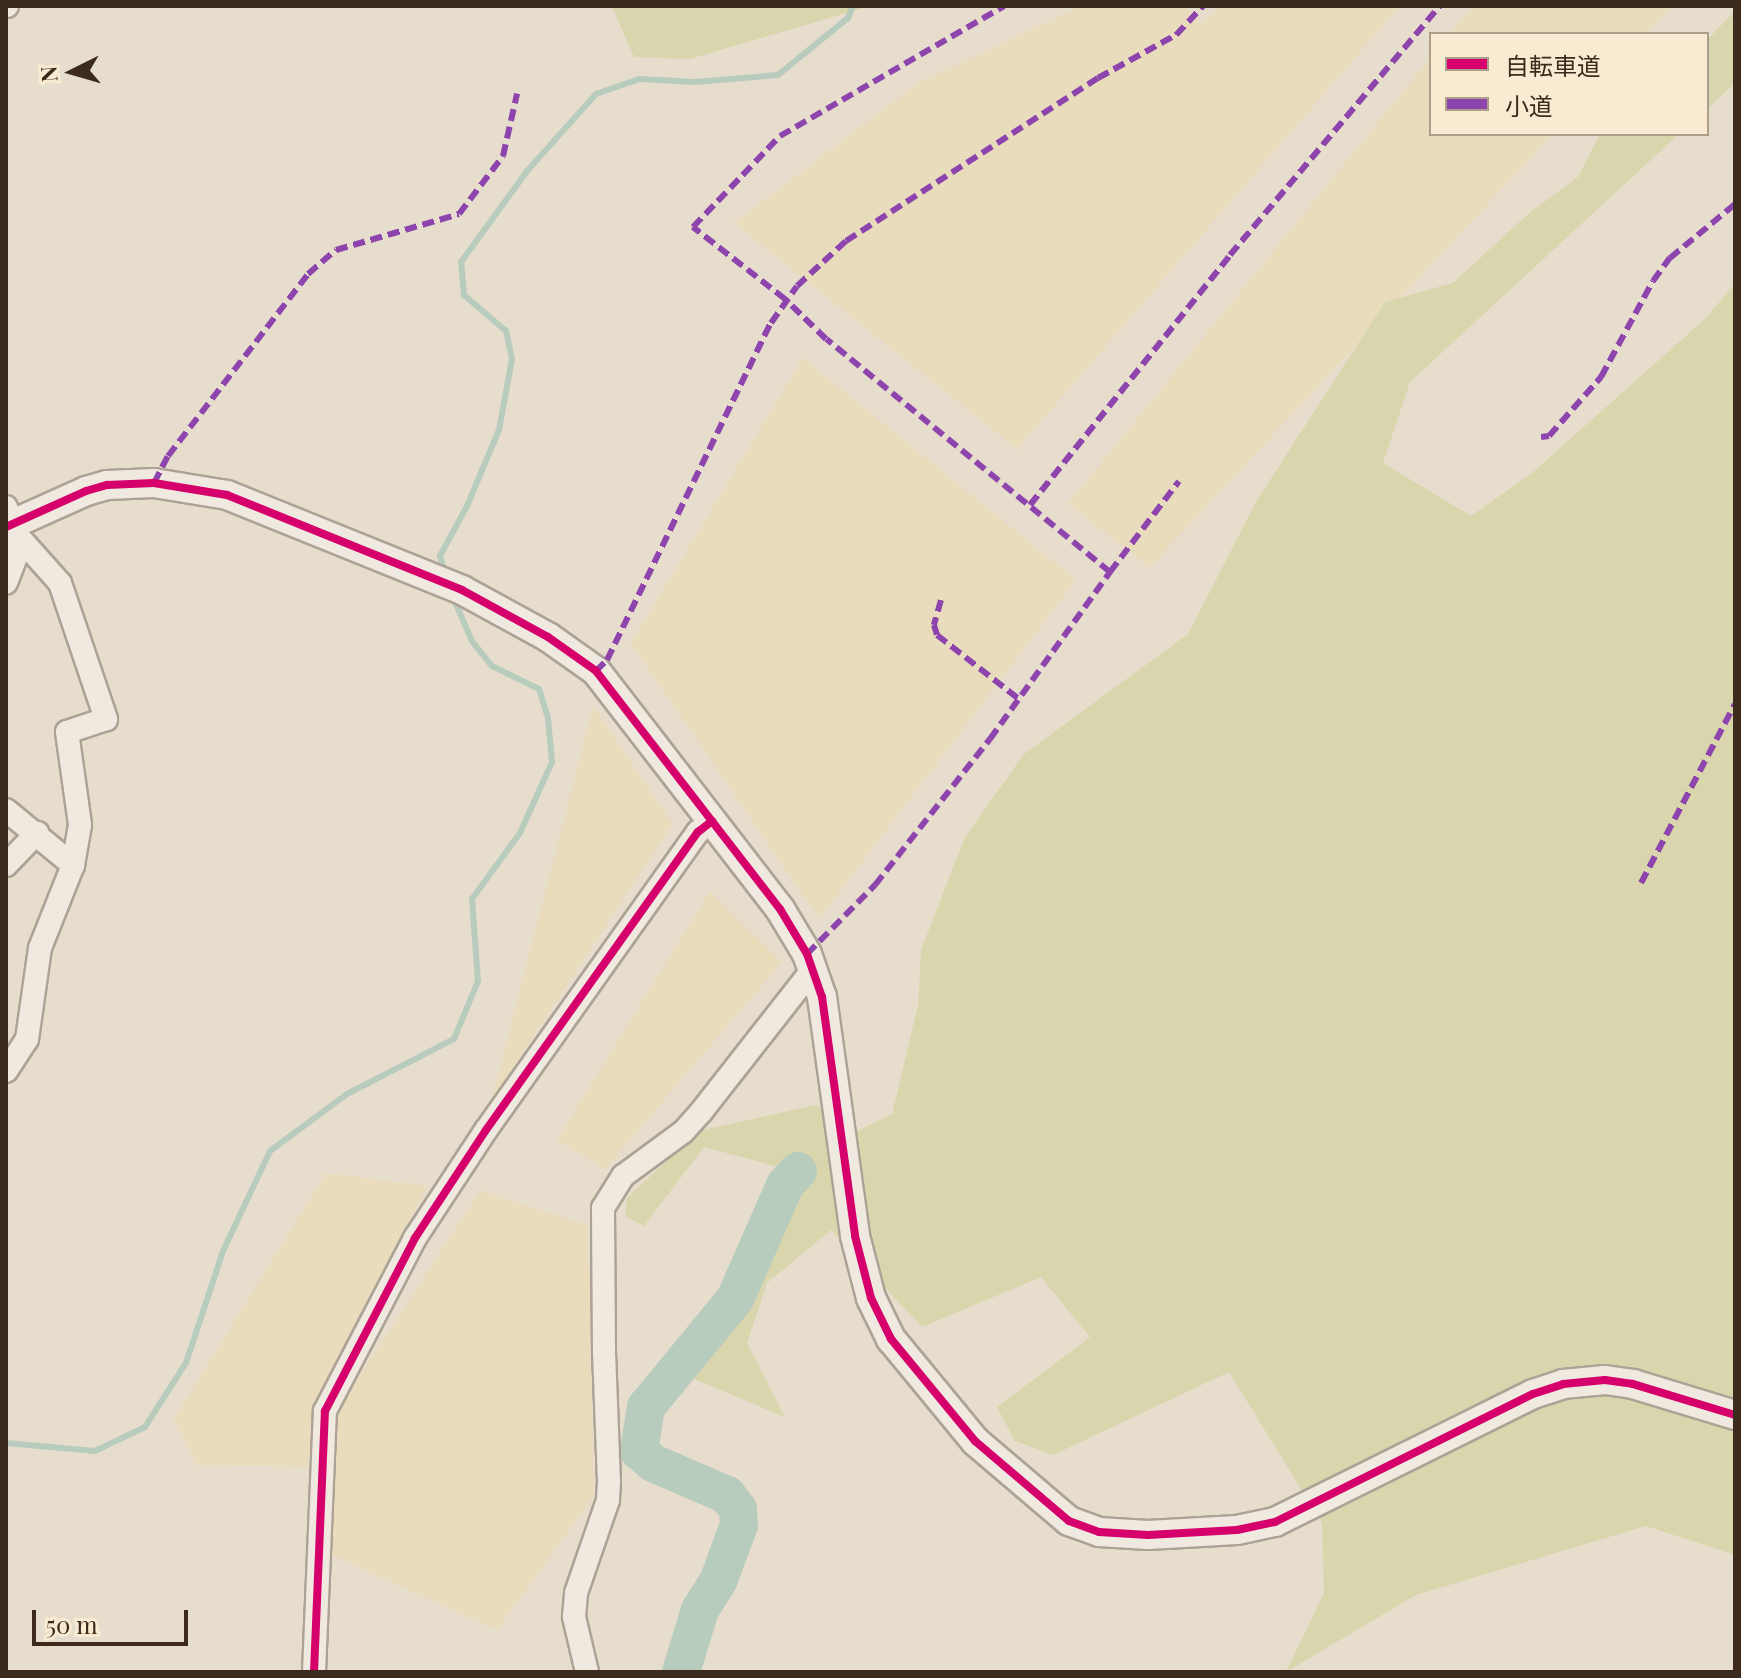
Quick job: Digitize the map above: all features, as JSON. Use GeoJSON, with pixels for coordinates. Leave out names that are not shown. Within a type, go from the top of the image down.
{"type":"FeatureCollection","features":[{"type":"Feature","properties":{"kind":"street"},"geometry":{"type":"LineString","coordinates":[[10,524],[107,485],[154,483],[189,487],[263,507],[462,590],[548,637],[596,671],[780,909],[813,969],[822,997],[855,1236],[871,1298],[891,1339],[975,1441],[1069,1521],[1099,1532],[1148,1535],[1237,1530],[1275,1522],[1509,1405],[1563,1384],[1605,1380],[1633,1384],[1735,1415]]}},
{"type":"Feature","properties":{"kind":"street"},"geometry":{"type":"LineString","coordinates":[[6,583],[19,549],[10,524]]}},
{"type":"Feature","properties":{"kind":"street"},"geometry":{"type":"LineString","coordinates":[[6,1071],[27,1039],[40,948],[73,865],[80,825],[67,732],[106,719],[60,583],[10,524]]}},
{"type":"Feature","properties":{"kind":"street"},"geometry":{"type":"LineString","coordinates":[[6,810],[73,865]]}},
{"type":"Feature","properties":{"kind":"street"},"geometry":{"type":"LineString","coordinates":[[314,1672],[325,1411],[415,1238],[486,1130],[698,832],[712,821]]}},
{"type":"Feature","properties":{"kind":"street"},"geometry":{"type":"LineString","coordinates":[[6,865],[37,833]]}},
{"type":"Feature","properties":{"kind":"street"},"geometry":{"type":"LineString","coordinates":[[587,1672],[574,1617],[576,1593],[608,1500],[609,1482],[603,1208],[623,1176],[683,1132],[701,1112],[813,969]]}},
{"type":"Feature","properties":{"kind":"shaded area"},"geometry":{"type":"Polygon","coordinates":[[[612,6],[870,6],[690,59],[634,57],[612,6]]]}},
{"type":"Feature","properties":{"kind":"shaded area"},"geometry":{"type":"Polygon","coordinates":[[[1080,6],[1184,6],[1200,24],[1222,6],[1400,6],[1017,449],[734,223],[917,84],[1080,6]]]}},
{"type":"Feature","properties":{"kind":"shaded area"},"geometry":{"type":"Polygon","coordinates":[[[1473,6],[1672,6],[1648,32],[1452,32],[1473,6]]]}},
{"type":"Feature","properties":{"kind":"shaded area"},"geometry":{"type":"Polygon","coordinates":[[[1735,11],[1735,83],[1709,107],[1709,38],[1735,11]]]}},
{"type":"Feature","properties":{"kind":"shaded area"},"geometry":{"type":"Polygon","coordinates":[[[1429,59],[1429,136],[1551,136],[1150,567],[1068,504],[1429,59]]]}},
{"type":"Feature","properties":{"kind":"shaded area"},"geometry":{"type":"Polygon","coordinates":[[[1599,136],[1677,136],[1410,382],[1383,463],[1471,516],[1532,473],[1707,317],[1735,283],[1735,1555],[1646,1526],[1416,1595],[1286,1672],[1324,1593],[1322,1523],[1229,1372],[1053,1455],[1015,1441],[997,1407],[1090,1337],[1041,1277],[922,1327],[831,1230],[767,1283],[747,1343],[785,1417],[687,1376],[745,1302],[812,1176],[704,1147],[644,1226],[625,1216],[627,1198],[699,1131],[816,1105],[857,1131],[892,1114],[918,1006],[921,950],[965,837],[1024,754],[1188,634],[1257,500],[1385,302],[1453,283],[1529,213],[1578,177],[1599,136]]]}},
{"type":"Feature","properties":{"kind":"shaded area"},"geometry":{"type":"Polygon","coordinates":[[[803,358],[1076,580],[819,919],[631,643],[803,358]]]}},
{"type":"Feature","properties":{"kind":"shaded area"},"geometry":{"type":"Polygon","coordinates":[[[593,706],[673,824],[492,1099],[593,706]]]}},
{"type":"Feature","properties":{"kind":"shaded area"},"geometry":{"type":"Polygon","coordinates":[[[710,891],[782,962],[605,1169],[557,1140],[710,891]]]}},
{"type":"Feature","properties":{"kind":"shaded area"},"geometry":{"type":"Polygon","coordinates":[[[326,1173],[427,1186],[317,1410],[307,1467],[197,1465],[174,1419],[326,1173]]]}},
{"type":"Feature","properties":{"kind":"shaded area"},"geometry":{"type":"Polygon","coordinates":[[[480,1191],[588,1225],[594,1496],[497,1630],[332,1555],[336,1413],[480,1191]]]}},
{"type":"Feature","properties":{"kind":"waterway"},"geometry":{"type":"LineString","coordinates":[[446,575],[440,556],[467,506],[499,430],[512,359],[506,331],[464,295],[461,262],[527,171],[596,94],[639,79],[695,82],[778,75],[848,18],[853,6]]}},
{"type":"Feature","properties":{"kind":"waterway"},"geometry":{"type":"LineString","coordinates":[[6,1443],[95,1451],[145,1427],[186,1363],[223,1251],[270,1151],[347,1094],[454,1039],[478,981],[472,899],[520,833],[552,762],[548,718],[539,689],[492,666],[472,641],[453,597]]}},
{"type":"Feature","properties":{"kind":"waterway"},"geometry":{"type":"LineString","coordinates":[[681,1672],[700,1610],[719,1579],[739,1525],[738,1509],[727,1495],[653,1463],[639,1451],[646,1407],[735,1299],[785,1185],[798,1171]]}},
{"type":"Feature","properties":{"kind":"marked path"},"geometry":{"type":"LineString","coordinates":[[807,954],[875,885],[990,739],[1110,572],[826,339],[785,299],[693,227],[780,136],[1004,6]]}},
{"type":"Feature","properties":{"kind":"marked path"},"geometry":{"type":"LineString","coordinates":[[596,671],[607,660],[771,323],[797,286],[846,241],[1098,78],[1176,35],[1203,6]]}},
{"type":"Feature","properties":{"kind":"marked path"},"geometry":{"type":"LineString","coordinates":[[1030,505],[1230,255],[1440,6]]}},
{"type":"Feature","properties":{"kind":"marked path"},"geometry":{"type":"LineString","coordinates":[[154,483],[168,456],[308,274],[336,250],[459,214],[503,156],[517,94]]}},
{"type":"Feature","properties":{"kind":"marked path"},"geometry":{"type":"LineString","coordinates":[[1541,437],[1549,436],[1601,377],[1653,281],[1670,258],[1735,204]]}},
{"type":"Feature","properties":{"kind":"marked path"},"geometry":{"type":"LineString","coordinates":[[1110,572],[1179,481]]}},
{"type":"Feature","properties":{"kind":"marked path"},"geometry":{"type":"LineString","coordinates":[[941,600],[934,625],[937,635],[1019,699]]}},
{"type":"Feature","properties":{"kind":"marked path"},"geometry":{"type":"LineString","coordinates":[[1641,883],[1735,704]]}},
{"type":"Feature","properties":{"kind":"cycle path"},"geometry":{"type":"LineString","coordinates":[[6,527],[86,491],[107,485],[154,483],[227,495],[462,590],[548,637],[596,671],[780,909],[807,954],[822,997],[855,1236],[871,1298],[891,1339],[975,1441],[1069,1521],[1099,1532],[1148,1535],[1237,1530],[1275,1522],[1533,1394],[1563,1384],[1605,1380],[1633,1384],[1735,1415]]}},
{"type":"Feature","properties":{"kind":"cycle path"},"geometry":{"type":"LineString","coordinates":[[314,1672],[325,1411],[415,1238],[486,1130],[698,832],[712,821]]}}]}
